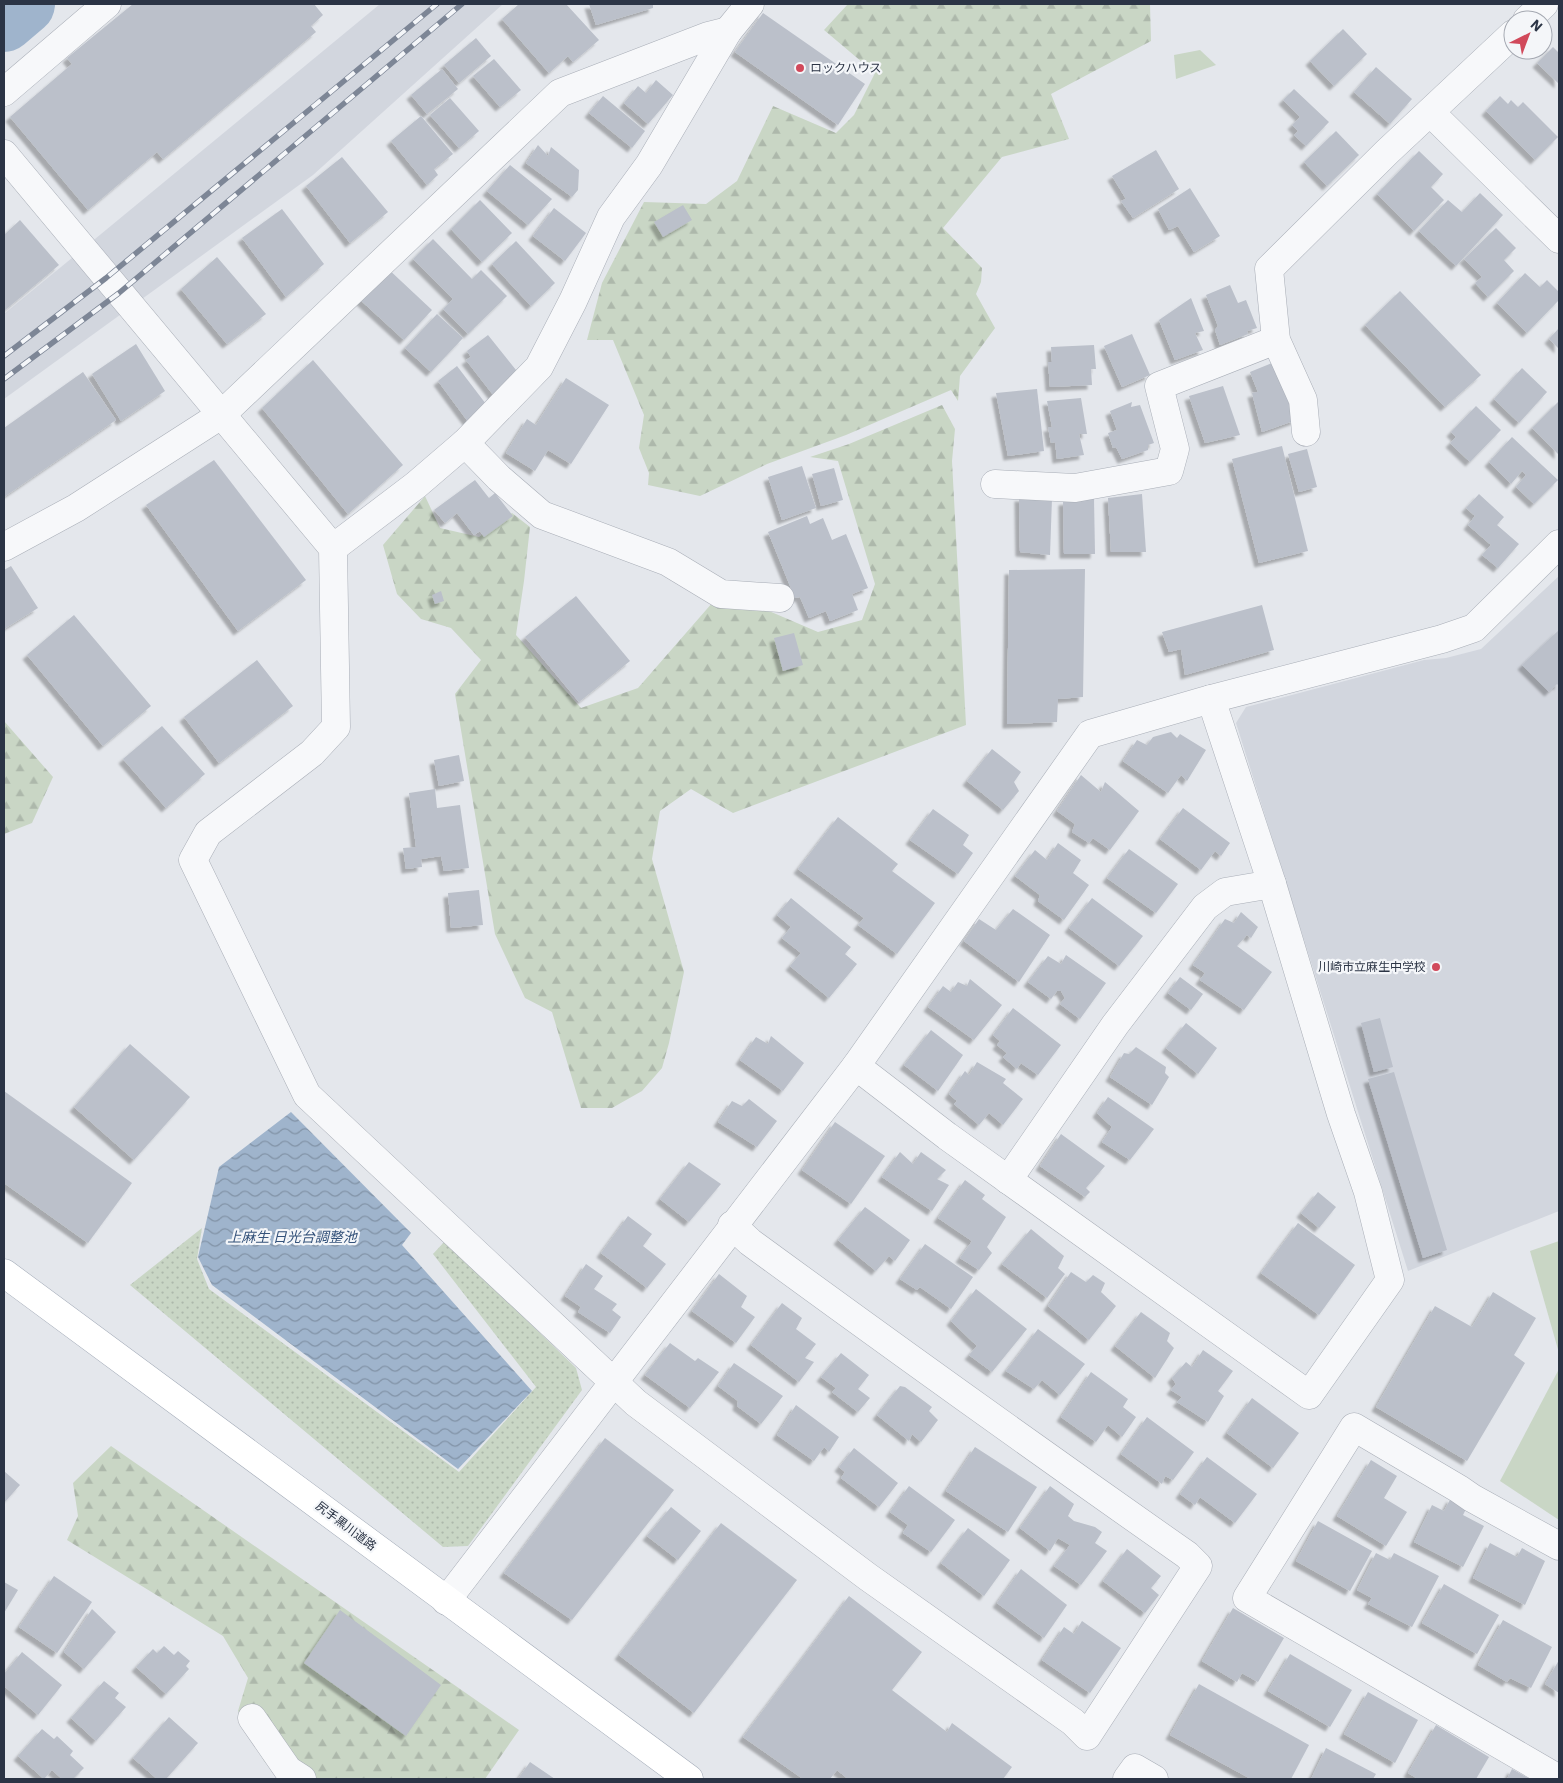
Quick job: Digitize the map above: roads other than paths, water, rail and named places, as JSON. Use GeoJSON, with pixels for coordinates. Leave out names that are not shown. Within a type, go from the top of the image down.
{"type":"FeatureCollection","features":[{"type":"Feature","properties":{"kind":"main road","name":"尻手黒川道路"},"geometry":{"type":"LineString","coordinates":[[4,1273],[689,1779]]}},
{"type":"Feature","properties":{"kind":"street"},"geometry":{"type":"LineString","coordinates":[[4,92],[106,4]]}},
{"type":"Feature","properties":{"kind":"street"},"geometry":{"type":"LineString","coordinates":[[333,548],[416,486],[465,443],[539,367],[573,302],[611,217],[649,165],[728,31],[750,4]]}},
{"type":"Feature","properties":{"kind":"street"},"geometry":{"type":"LineString","coordinates":[[4,547],[76,508],[221,415],[560,93],[708,36],[728,31]]}},
{"type":"Feature","properties":{"kind":"street"},"geometry":{"type":"LineString","coordinates":[[1306,432],[1303,400],[1276,340],[1269,269],[1387,152],[1431,113],[1503,44]]}},
{"type":"Feature","properties":{"kind":"street"},"geometry":{"type":"LineString","coordinates":[[1431,113],[1559,239]]}},
{"type":"Feature","properties":{"kind":"street"},"geometry":{"type":"LineString","coordinates":[[4,154],[333,548],[336,727],[312,753],[208,833],[193,860],[307,1095],[615,1381],[636,1403],[964,1646],[1073,1722],[1088,1736],[1198,1566],[1187,1555],[942,1380],[877,1336],[750,1242],[732,1225]]}},
{"type":"Feature","properties":{"kind":"street"},"geometry":{"type":"LineString","coordinates":[[995,484],[1075,488],[1169,471],[1175,450],[1159,386],[1276,340]]}},
{"type":"Feature","properties":{"kind":"street"},"geometry":{"type":"LineString","coordinates":[[465,443],[499,478],[542,515],[668,562],[722,594],[780,598]]}},
{"type":"Feature","properties":{"kind":"street"},"geometry":{"type":"LineString","coordinates":[[446,1601],[732,1225],[856,1066],[1090,734],[1210,699],[1442,639],[1474,628],[1559,544]]}},
{"type":"Feature","properties":{"kind":"street"},"geometry":{"type":"LineString","coordinates":[[856,1066],[947,1136],[1309,1394],[1390,1280],[1368,1192],[1341,1114],[1272,884],[1210,699]]}},
{"type":"Feature","properties":{"kind":"street"},"geometry":{"type":"LineString","coordinates":[[1008,1180],[1116,1025],[1205,907],[1225,892],[1272,884]]}},
{"type":"Feature","properties":{"kind":"street"},"geometry":{"type":"LineString","coordinates":[[1559,1546],[1472,1498],[1460,1488],[1354,1427],[1247,1598],[1559,1779]]}},
{"type":"Feature","properties":{"kind":"street"},"geometry":{"type":"LineString","coordinates":[[252,1718],[288,1770],[302,1779]]}},
{"type":"Feature","properties":{"kind":"street"},"geometry":{"type":"LineString","coordinates":[[1128,1779],[1135,1768],[1154,1779]]}},
{"type":"Feature","properties":{"kind":"water","name":"上麻生 日光台調整池"},"geometry":{"type":"Polygon","coordinates":[[[291,1112],[411,1233],[402,1245],[532,1391],[458,1469],[212,1285],[198,1257],[219,1167],[291,1112]]]}},
{"type":"Feature","properties":{"kind":"waterway"},"geometry":{"type":"LineString","coordinates":[[4,21],[24,4]]}},
{"type":"Feature","properties":{"kind":"railway"},"geometry":{"type":"LineString","coordinates":[[4,356],[106,278],[437,4]]}},
{"type":"Feature","properties":{"kind":"railway"},"geometry":{"type":"LineString","coordinates":[[4,379],[119,293],[462,4]]}},
{"type":"Feature","properties":{"kind":"place","name":"ロックハウス"},"geometry":{"type":"Point","coordinates":[800,68]}},
{"type":"Feature","properties":{"kind":"place","name":"川崎市立麻生中学校"},"geometry":{"type":"Point","coordinates":[1436,967]}}]}
